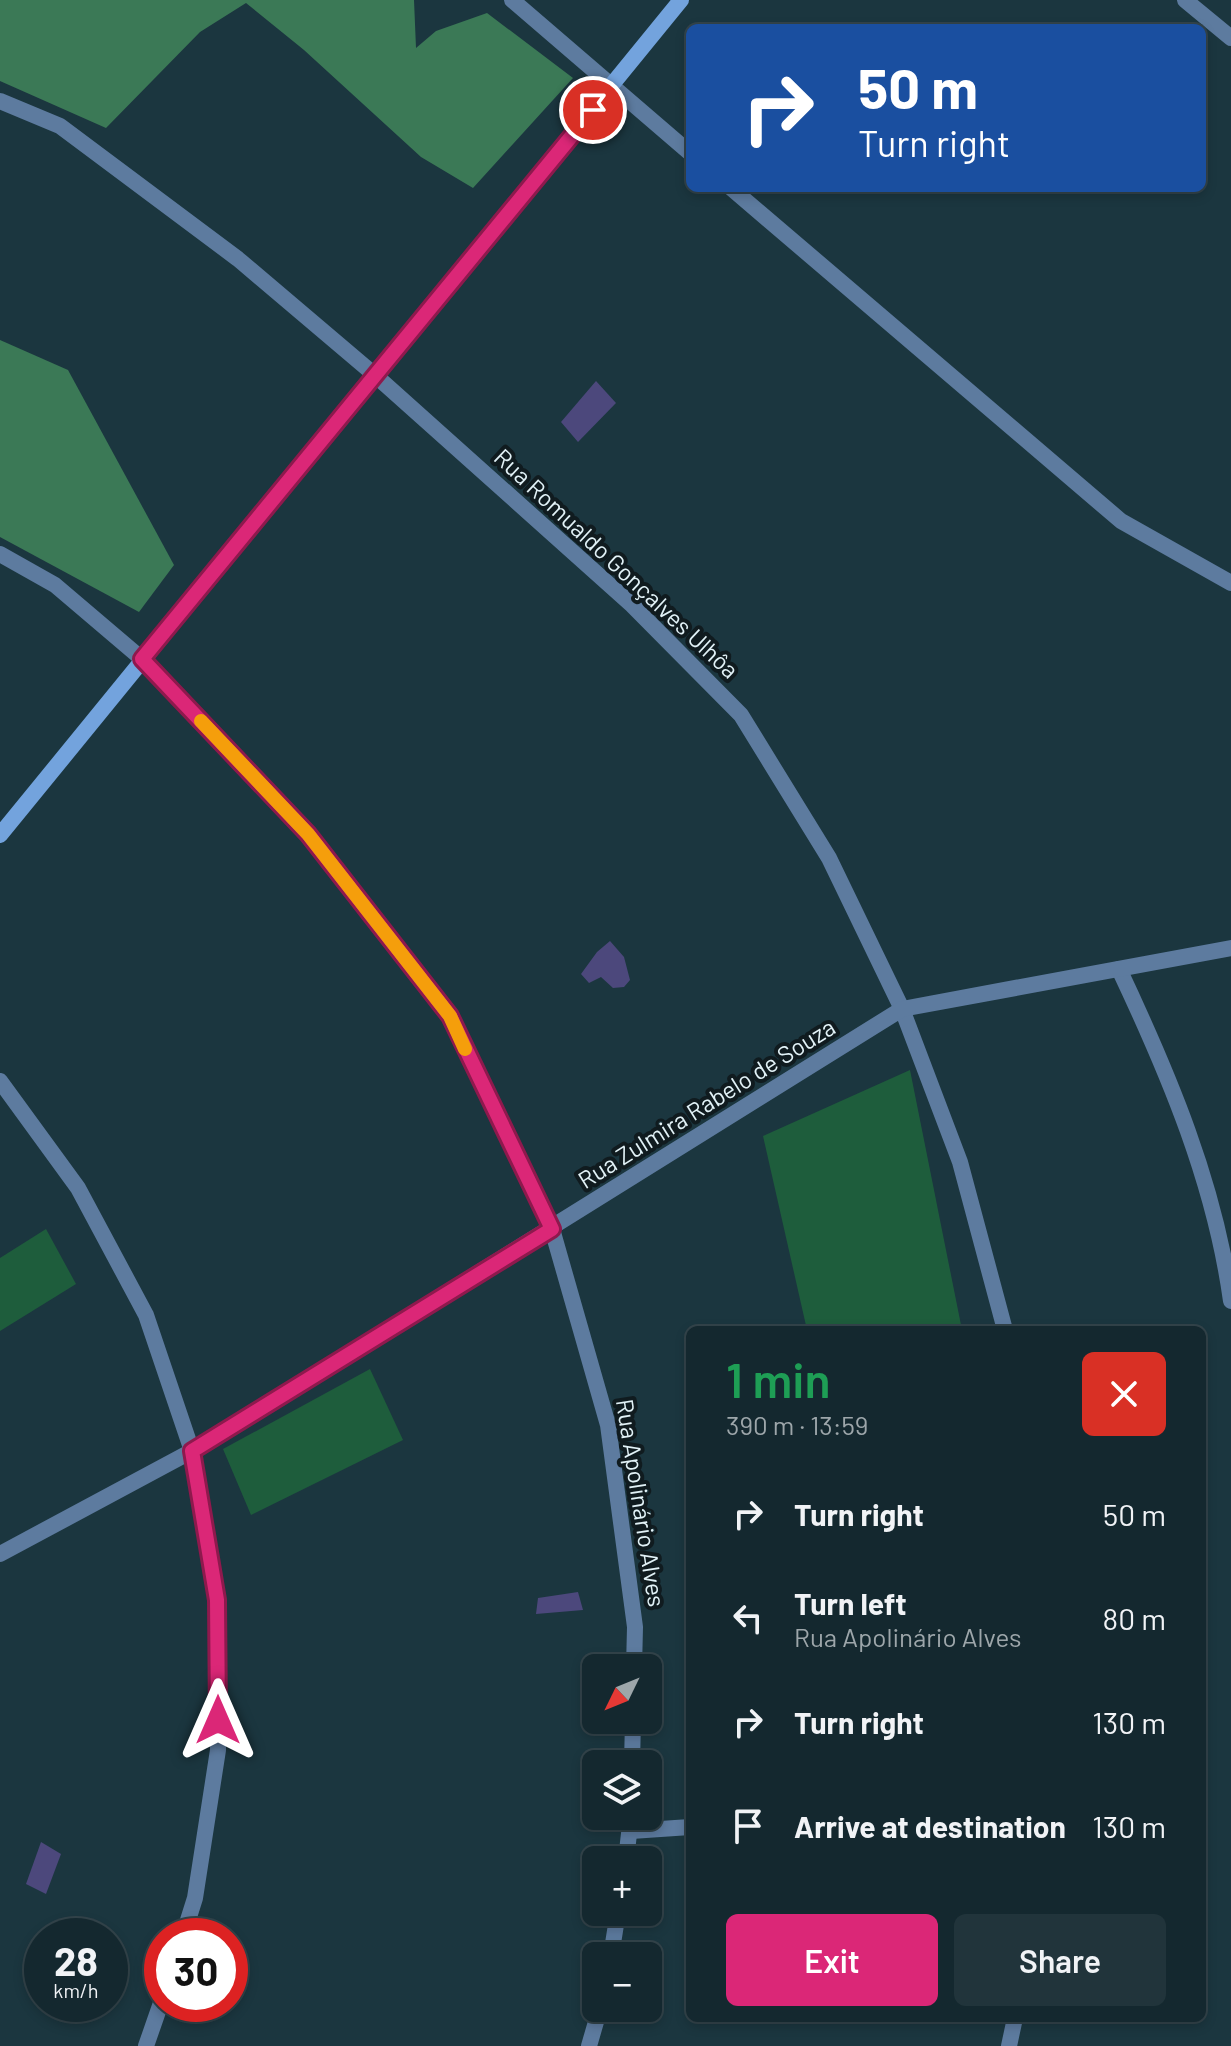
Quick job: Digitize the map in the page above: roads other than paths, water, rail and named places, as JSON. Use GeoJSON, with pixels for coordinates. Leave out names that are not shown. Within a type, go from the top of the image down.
{"type":"FeatureCollection","features":[{"type":"Feature","properties":{"kind":"street"},"geometry":{"type":"LineString","coordinates":[[512,0],[686,150]]}},
{"type":"Feature","properties":{"kind":"street"},"geometry":{"type":"LineString","coordinates":[[0,835],[681,0]]}},
{"type":"Feature","properties":{"kind":"street"},"geometry":{"type":"LineString","coordinates":[[1185,0],[1231,38]]}},
{"type":"Feature","properties":{"kind":"street","name":"Rua Romualdo Gonçalves Ulhôa"},"geometry":{"type":"LineString","coordinates":[[0,101],[60,126],[238,259],[376,376],[632,605],[741,715],[829,858],[902,1009],[960,1162],[1004,1326]]}},
{"type":"Feature","properties":{"kind":"street"},"geometry":{"type":"LineString","coordinates":[[736,192],[1121,521],[1231,583]]}},
{"type":"Feature","properties":{"kind":"street","name":"Rua Apolinário Alves"},"geometry":{"type":"LineString","coordinates":[[0,554],[55,585],[142,659],[308,834],[450,1016],[552,1229],[608,1425],[635,1627],[634,1654]]}},
{"type":"Feature","properties":{"kind":"street","name":"Rua Zulmira Rabelo de Souza"},"geometry":{"type":"LineString","coordinates":[[0,1554],[192,1451],[902,1009],[1231,948]]}},
{"type":"Feature","properties":{"kind":"street"},"geometry":{"type":"LineString","coordinates":[[1119,969],[1166,1070],[1203,1175],[1231,1301]]}},
{"type":"Feature","properties":{"kind":"street"},"geometry":{"type":"LineString","coordinates":[[0,1081],[78,1188],[146,1315],[192,1451],[217,1600],[218,1750],[195,1898],[189,1918]]}},
{"type":"Feature","properties":{"kind":"street"},"geometry":{"type":"LineString","coordinates":[[662,1825],[686,1827]]}},
{"type":"Feature","properties":{"kind":"street"},"geometry":{"type":"LineString","coordinates":[[146,2046],[154,2022]]}},
{"type":"Feature","properties":{"kind":"street"},"geometry":{"type":"LineString","coordinates":[[589,2046],[596,2022]]}},
{"type":"Feature","properties":{"kind":"street"},"geometry":{"type":"LineString","coordinates":[[1009,2046],[1014,2022]]}}]}
